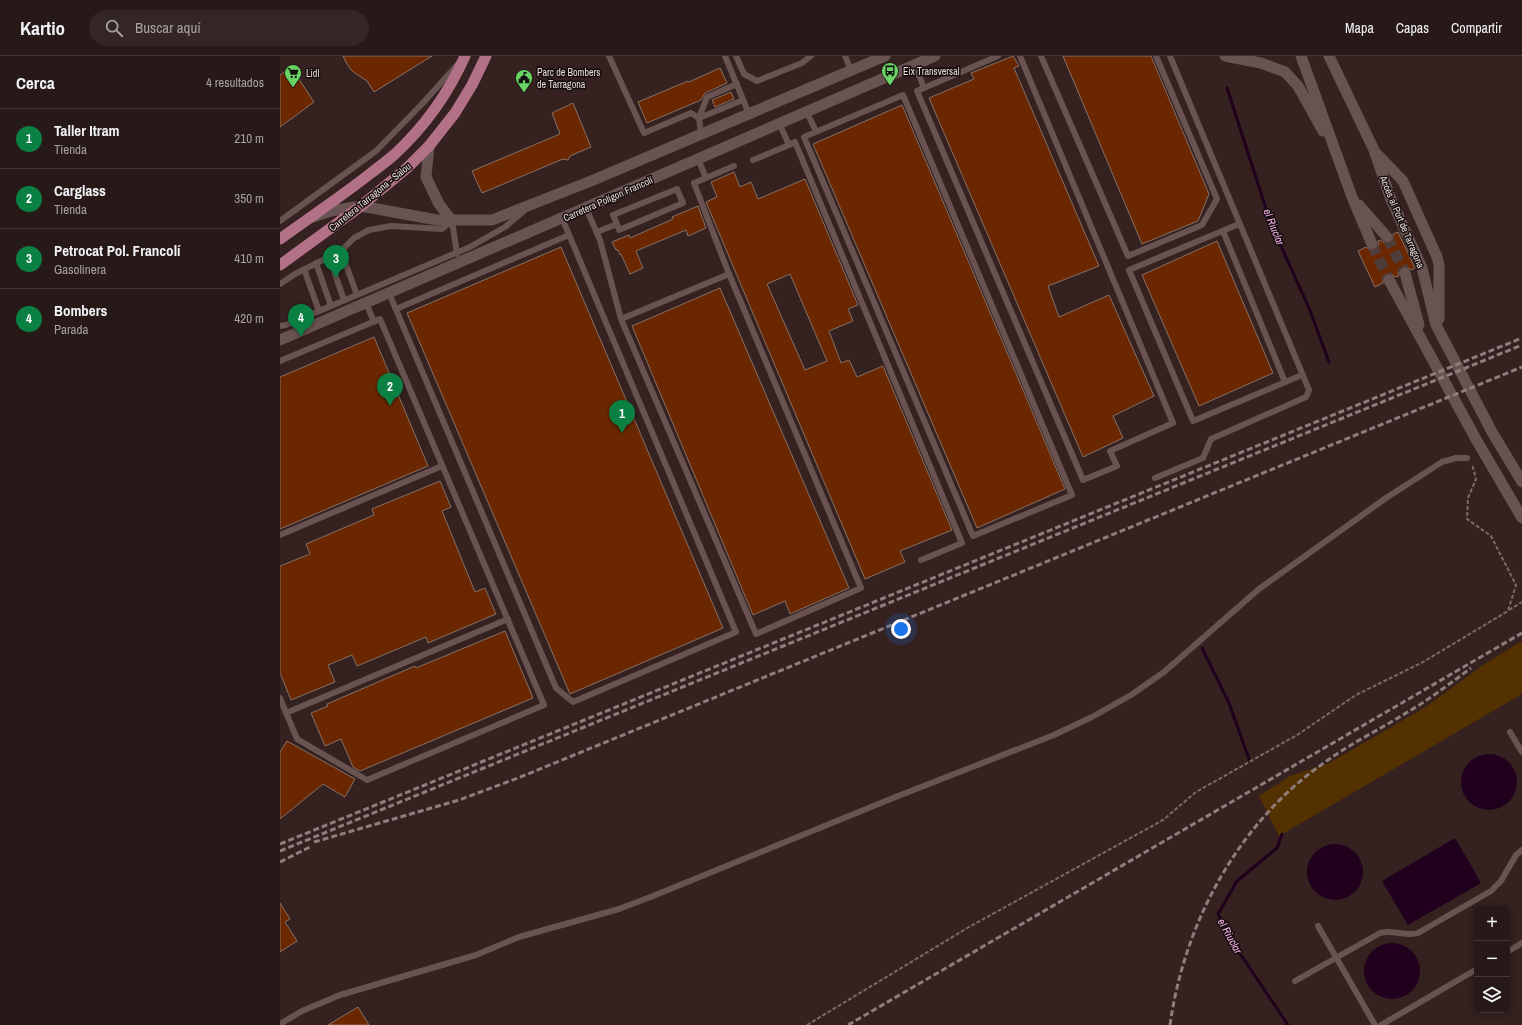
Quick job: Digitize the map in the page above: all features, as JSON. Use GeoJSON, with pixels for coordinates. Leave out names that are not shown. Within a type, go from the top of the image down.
{"type":"FeatureCollection","features":[{"type":"Feature","properties":{"kind":"main road","name":"Carretera Tarragona - Salou"},"geometry":{"type":"LineString","coordinates":[[280,239],[394,155],[417,131],[448,89],[464,56]]}},
{"type":"Feature","properties":{"kind":"main road","name":"Carretera Tarragona - Salou"},"geometry":{"type":"LineString","coordinates":[[280,265],[361,206],[407,168],[429,146],[455,113],[472,85],[486,56]]}},
{"type":"Feature","properties":{"kind":"street","name":"Carretera Polígon Francolí"},"geometry":{"type":"LineString","coordinates":[[280,340],[935,56]]}},
{"type":"Feature","properties":{"kind":"street"},"geometry":{"type":"LineString","coordinates":[[1225,56],[1261,63],[1285,72],[1298,86],[1336,152]]}},
{"type":"Feature","properties":{"kind":"street","name":"Accés al Port de Tarragona"},"geometry":{"type":"LineString","coordinates":[[1301,56],[1352,197],[1372,244]]}},
{"type":"Feature","properties":{"kind":"street","name":"Accés al Port de Tarragona"},"geometry":{"type":"LineString","coordinates":[[1329,56],[1374,150],[1390,196],[1422,268],[1436,325],[1500,445],[1522,482]]}},
{"type":"Feature","properties":{"kind":"street"},"geometry":{"type":"LineString","coordinates":[[308,218],[331,211],[361,206],[437,220],[492,220],[749,114],[878,57]]}},
{"type":"Feature","properties":{"kind":"street"},"geometry":{"type":"LineString","coordinates":[[429,146],[426,177],[439,204],[452,221]]}},
{"type":"Feature","properties":{"kind":"street","name":"Accés al Port de Tarragona"},"geometry":{"type":"LineString","coordinates":[[1374,150],[1403,181],[1438,257],[1439,326],[1443,339]]}},
{"type":"Feature","properties":{"kind":"street","name":"Accés al Port de Tarragona"},"geometry":{"type":"LineString","coordinates":[[1352,197],[1387,237]]}},
{"type":"Feature","properties":{"kind":"street","name":"Accés al Port de Tarragona"},"geometry":{"type":"LineString","coordinates":[[1405,273],[1426,348]]}},
{"type":"Feature","properties":{"kind":"street","name":"Accés al Port de Tarragona"},"geometry":{"type":"LineString","coordinates":[[1390,280],[1476,441],[1522,518]]}},
{"type":"Feature","properties":{"kind":"lane"},"geometry":{"type":"LineString","coordinates":[[280,221],[376,151],[422,104],[464,56]]}},
{"type":"Feature","properties":{"kind":"lane"},"geometry":{"type":"LineString","coordinates":[[609,56],[644,133],[691,113],[699,118]]}},
{"type":"Feature","properties":{"kind":"lane"},"geometry":{"type":"LineString","coordinates":[[725,56],[749,114]]}},
{"type":"Feature","properties":{"kind":"lane"},"geometry":{"type":"LineString","coordinates":[[736,56],[744,74],[757,81],[802,62],[811,56]]}},
{"type":"Feature","properties":{"kind":"lane"},"geometry":{"type":"LineString","coordinates":[[845,56],[851,70]]}},
{"type":"Feature","properties":{"kind":"lane"},"geometry":{"type":"LineString","coordinates":[[998,56],[917,91],[1083,480],[1117,466],[1110,451],[1173,423],[1020,56]]}},
{"type":"Feature","properties":{"kind":"lane"},"geometry":{"type":"LineString","coordinates":[[1041,56],[1128,256],[1202,225],[1217,199],[1156,56]]}},
{"type":"Feature","properties":{"kind":"lane"},"geometry":{"type":"LineString","coordinates":[[1155,478],[1203,458],[1210,439],[1306,397],[1308,390],[1170,56]]}},
{"type":"Feature","properties":{"kind":"lane"},"geometry":{"type":"LineString","coordinates":[[914,65],[924,88]]}},
{"type":"Feature","properties":{"kind":"lane"},"geometry":{"type":"LineString","coordinates":[[701,134],[699,118],[707,97],[737,84]]}},
{"type":"Feature","properties":{"kind":"lane"},"geometry":{"type":"LineString","coordinates":[[904,95],[1072,495],[973,536],[804,137],[816,132],[904,95]]}},
{"type":"Feature","properties":{"kind":"lane"},"geometry":{"type":"LineString","coordinates":[[699,118],[743,100]]}},
{"type":"Feature","properties":{"kind":"lane"},"geometry":{"type":"LineString","coordinates":[[806,111],[816,132]]}},
{"type":"Feature","properties":{"kind":"lane"},"geometry":{"type":"LineString","coordinates":[[780,123],[789,145]]}},
{"type":"Feature","properties":{"kind":"lane"},"geometry":{"type":"LineString","coordinates":[[753,160],[795,142],[962,543],[921,560]]}},
{"type":"Feature","properties":{"kind":"lane"},"geometry":{"type":"LineString","coordinates":[[698,159],[706,178]]}},
{"type":"Feature","properties":{"kind":"lane"},"geometry":{"type":"LineString","coordinates":[[586,208],[600,240],[621,319],[756,634],[861,588],[729,274],[694,183],[734,166]]}},
{"type":"Feature","properties":{"kind":"lane"},"geometry":{"type":"LineString","coordinates":[[677,189],[683,203],[619,230],[617,224],[613,215],[677,189]]}},
{"type":"Feature","properties":{"kind":"lane"},"geometry":{"type":"LineString","coordinates":[[280,326],[286,325],[470,247],[505,227],[532,204]]}},
{"type":"Feature","properties":{"kind":"lane"},"geometry":{"type":"LineString","coordinates":[[389,293],[556,688],[573,702],[736,632],[562,218]]}},
{"type":"Feature","properties":{"kind":"lane"},"geometry":{"type":"LineString","coordinates":[[280,284],[304,269],[341,251],[354,238],[369,230],[391,226],[442,229],[452,221],[458,252],[456,260],[438,272]]}},
{"type":"Feature","properties":{"kind":"lane"},"geometry":{"type":"LineString","coordinates":[[597,232],[617,224]]}},
{"type":"Feature","properties":{"kind":"lane"},"geometry":{"type":"LineString","coordinates":[[1239,224],[1129,270],[1193,421],[1302,375]]}},
{"type":"Feature","properties":{"kind":"lane"},"geometry":{"type":"LineString","coordinates":[[1222,231],[1285,382]]}},
{"type":"Feature","properties":{"kind":"lane"},"geometry":{"type":"LineString","coordinates":[[396,309],[569,235]]}},
{"type":"Feature","properties":{"kind":"lane"},"geometry":{"type":"LineString","coordinates":[[341,251],[357,295]]}},
{"type":"Feature","properties":{"kind":"lane"},"geometry":{"type":"LineString","coordinates":[[329,257],[344,300]]}},
{"type":"Feature","properties":{"kind":"lane"},"geometry":{"type":"LineString","coordinates":[[316,263],[331,306]]}},
{"type":"Feature","properties":{"kind":"lane"},"geometry":{"type":"LineString","coordinates":[[304,269],[319,311]]}},
{"type":"Feature","properties":{"kind":"lane"},"geometry":{"type":"LineString","coordinates":[[621,319],[729,274]]}},
{"type":"Feature","properties":{"kind":"lane"},"geometry":{"type":"LineString","coordinates":[[366,303],[374,322]]}},
{"type":"Feature","properties":{"kind":"lane"},"geometry":{"type":"LineString","coordinates":[[280,361],[380,319],[544,705],[366,780],[297,739],[280,698]]}},
{"type":"Feature","properties":{"kind":"lane"},"geometry":{"type":"LineString","coordinates":[[1500,445],[1522,472]]}},
{"type":"Feature","properties":{"kind":"lane"},"geometry":{"type":"LineString","coordinates":[[280,1024],[302,1011],[340,995],[476,955],[519,937],[619,909],[900,795],[1054,735],[1092,717],[1130,695],[1164,672],[1259,589],[1386,498],[1442,462],[1456,458],[1467,458]]}},
{"type":"Feature","properties":{"kind":"lane"},"geometry":{"type":"LineString","coordinates":[[280,535],[442,466]]}},
{"type":"Feature","properties":{"kind":"lane"},"geometry":{"type":"LineString","coordinates":[[286,713],[508,619]]}},
{"type":"Feature","properties":{"kind":"lane"},"geometry":{"type":"LineString","coordinates":[[1510,732],[1522,752]]}},
{"type":"Feature","properties":{"kind":"lane"},"geometry":{"type":"LineString","coordinates":[[1295,981],[1335,957],[1380,933],[1389,932],[1410,935],[1418,933],[1491,891],[1501,881],[1516,855],[1522,850]]}},
{"type":"Feature","properties":{"kind":"lane"},"geometry":{"type":"LineString","coordinates":[[1318,926],[1376,1025]]}},
{"type":"Feature","properties":{"kind":"lane"},"geometry":{"type":"LineString","coordinates":[[1510,950],[1522,943]]}},
{"type":"Feature","properties":{"kind":"lane"},"geometry":{"type":"LineString","coordinates":[[1381,1025],[1474,971]]}},
{"type":"Feature","properties":{"kind":"path"},"geometry":{"type":"LineString","coordinates":[[1467,458],[1472,464],[1476,479],[1468,498],[1467,519],[1491,536],[1516,585],[1508,611]]}},
{"type":"Feature","properties":{"kind":"path"},"geometry":{"type":"LineString","coordinates":[[807,1025],[970,927],[1163,820],[1196,792],[1297,735],[1356,695],[1422,662],[1522,602]]}},
{"type":"Feature","properties":{"kind":"shaded area"},"geometry":{"type":"Polygon","coordinates":[[[1522,641],[1522,694],[1279,836],[1259,796],[1290,776],[1329,763],[1424,708],[1486,663],[1522,641]]]}},
{"type":"Feature","properties":{"kind":"shaded area"},"geometry":{"type":"Polygon","coordinates":[[[1483,754],[1495,754],[1505,758],[1513,766],[1517,776],[1517,788],[1513,798],[1505,806],[1495,810],[1483,810],[1473,806],[1465,798],[1461,788],[1461,776],[1465,766],[1473,758],[1483,754]]]}},
{"type":"Feature","properties":{"kind":"shaded area"},"geometry":{"type":"Polygon","coordinates":[[[1455,838],[1481,883],[1408,925],[1382,881],[1455,838]]]}},
{"type":"Feature","properties":{"kind":"shaded area"},"geometry":{"type":"Polygon","coordinates":[[[1329,844],[1341,844],[1351,848],[1359,856],[1363,866],[1363,878],[1359,888],[1351,896],[1341,900],[1329,900],[1319,896],[1311,888],[1307,878],[1307,866],[1311,856],[1319,848],[1329,844]]]}},
{"type":"Feature","properties":{"kind":"shaded area"},"geometry":{"type":"Polygon","coordinates":[[[1387,943],[1397,943],[1412,951],[1418,960],[1420,971],[1418,982],[1412,991],[1397,999],[1387,999],[1376,994],[1369,987],[1364,976],[1364,966],[1369,955],[1376,948],[1387,943]]]}},
{"type":"Feature","properties":{"kind":"building"},"geometry":{"type":"Polygon","coordinates":[[[343,56],[432,56],[374,92],[367,81],[352,71],[343,56]]]}},
{"type":"Feature","properties":{"kind":"building"},"geometry":{"type":"Polygon","coordinates":[[[1013,56],[1019,66],[1014,68],[1099,266],[1048,286],[1059,317],[1109,295],[1154,396],[1113,416],[1123,438],[1083,457],[929,98],[974,79],[971,73],[1013,56]]]}},
{"type":"Feature","properties":{"kind":"building"},"geometry":{"type":"Polygon","coordinates":[[[1063,56],[1151,56],[1209,194],[1198,221],[1142,244],[1063,56]]]}},
{"type":"Feature","properties":{"kind":"building","name":"Lidl"},"geometry":{"type":"Polygon","coordinates":[[[291,67],[314,102],[280,127],[280,75],[291,67]]]}},
{"type":"Feature","properties":{"kind":"building"},"geometry":{"type":"Polygon","coordinates":[[[720,68],[727,83],[705,93],[701,100],[647,123],[638,102],[720,68]]]}},
{"type":"Feature","properties":{"kind":"building"},"geometry":{"type":"Polygon","coordinates":[[[731,92],[734,99],[715,107],[712,100],[731,92]]]}},
{"type":"Feature","properties":{"kind":"building"},"geometry":{"type":"Polygon","coordinates":[[[573,103],[591,147],[570,156],[568,160],[563,159],[482,193],[472,171],[560,134],[552,113],[573,103]]]}},
{"type":"Feature","properties":{"kind":"building"},"geometry":{"type":"Polygon","coordinates":[[[902,105],[1065,489],[977,528],[813,144],[902,105]]]}},
{"type":"Feature","properties":{"kind":"building"},"geometry":{"type":"Polygon","coordinates":[[[734,172],[740,187],[751,182],[758,199],[805,179],[858,305],[848,309],[853,321],[829,331],[841,363],[849,360],[857,377],[883,366],[952,530],[900,551],[905,562],[865,579],[706,202],[717,197],[711,182],[734,172]],[[790,274],[767,284],[805,370],[827,361],[790,274]]]}},
{"type":"Feature","properties":{"kind":"building"},"geometry":{"type":"Polygon","coordinates":[[[698,206],[706,228],[688,236],[686,230],[636,251],[643,268],[630,274],[621,254],[620,255],[618,250],[616,250],[612,242],[629,235],[630,238],[698,206]]]}},
{"type":"Feature","properties":{"kind":"building"},"geometry":{"type":"Polygon","coordinates":[[[1398,232],[1415,268],[1411,270],[1407,266],[1403,266],[1398,271],[1399,276],[1395,277],[1392,274],[1386,274],[1383,277],[1383,283],[1375,287],[1358,251],[1366,247],[1371,251],[1375,250],[1379,245],[1378,241],[1380,240],[1389,244],[1393,240],[1393,234],[1398,232]]]}},
{"type":"Feature","properties":{"kind":"building"},"geometry":{"type":"Polygon","coordinates":[[[1217,241],[1273,373],[1199,406],[1142,275],[1217,241]]]}},
{"type":"Feature","properties":{"kind":"building"},"geometry":{"type":"Polygon","coordinates":[[[561,247],[723,628],[570,694],[407,313],[561,247]]]}},
{"type":"Feature","properties":{"kind":"building"},"geometry":{"type":"Polygon","coordinates":[[[720,288],[849,588],[790,614],[785,601],[753,615],[632,326],[720,288]]]}},
{"type":"Feature","properties":{"kind":"building"},"geometry":{"type":"Polygon","coordinates":[[[374,337],[428,466],[280,529],[280,377],[374,337]]]}},
{"type":"Feature","properties":{"kind":"building"},"geometry":{"type":"Polygon","coordinates":[[[440,481],[451,507],[442,511],[475,592],[485,588],[496,614],[428,643],[426,637],[357,666],[352,655],[328,665],[335,682],[291,700],[280,673],[280,566],[310,554],[306,544],[374,515],[372,509],[440,481]]]}},
{"type":"Feature","properties":{"kind":"building"},"geometry":{"type":"Polygon","coordinates":[[[505,631],[533,698],[360,771],[353,767],[341,739],[325,746],[311,713],[328,706],[327,704],[415,666],[416,668],[505,631]]]}},
{"type":"Feature","properties":{"kind":"building"},"geometry":{"type":"Polygon","coordinates":[[[287,741],[355,779],[345,797],[323,784],[280,819],[280,752],[287,741]]]}},
{"type":"Feature","properties":{"kind":"building"},"geometry":{"type":"Polygon","coordinates":[[[280,903],[290,919],[285,922],[297,941],[280,952],[280,903]]]}},
{"type":"Feature","properties":{"kind":"building"},"geometry":{"type":"Polygon","coordinates":[[[358,1007],[369,1025],[328,1025],[358,1007]]]}},
{"type":"Feature","properties":{"kind":"waterway","name":"el Riuclar"},"geometry":{"type":"LineString","coordinates":[[1227,88],[1271,224],[1309,308],[1329,362]]}},
{"type":"Feature","properties":{"kind":"waterway","name":"el Riuclar"},"geometry":{"type":"LineString","coordinates":[[1202,648],[1229,703],[1249,759]]}},
{"type":"Feature","properties":{"kind":"waterway","name":"el Riuclar"},"geometry":{"type":"LineString","coordinates":[[1282,834],[1277,848],[1237,881],[1218,914],[1233,943],[1288,1025]]}},
{"type":"Feature","properties":{"kind":"tunnel"},"geometry":{"type":"LineString","coordinates":[[1387,237],[1405,273]]}},
{"type":"Feature","properties":{"kind":"tunnel"},"geometry":{"type":"LineString","coordinates":[[1372,244],[1389,280]]}},
{"type":"Feature","properties":{"kind":"railway"},"geometry":{"type":"LineString","coordinates":[[280,844],[1522,338]]}},
{"type":"Feature","properties":{"kind":"railway"},"geometry":{"type":"LineString","coordinates":[[280,851],[1522,345]]}},
{"type":"Feature","properties":{"kind":"railway"},"geometry":{"type":"LineString","coordinates":[[314,842],[459,800],[518,778],[1522,367]]}},
{"type":"Feature","properties":{"kind":"railway"},"geometry":{"type":"LineString","coordinates":[[848,1025],[1522,633]]}},
{"type":"Feature","properties":{"kind":"railway"},"geometry":{"type":"LineString","coordinates":[[1170,1025],[1177,987],[1188,950],[1202,914],[1219,880],[1240,847],[1264,817],[1291,789],[1321,765],[1350,745],[1419,705],[1471,668]]}},
{"type":"Feature","properties":{"kind":"railway"},"geometry":{"type":"LineString","coordinates":[[280,862],[312,846]]}},
{"type":"Feature","properties":{"kind":"place","name":"Eix Transversal"},"geometry":{"type":"Point","coordinates":[890,86]}},
{"type":"Feature","properties":{"kind":"place","name":"Lidl"},"geometry":{"type":"Point","coordinates":[293,88]}},
{"type":"Feature","properties":{"kind":"place","name":"Parc de Bombers de Tarragona"},"geometry":{"type":"Point","coordinates":[524,93]}},
{"type":"Feature","properties":{"kind":"place","name":"Petrocat Pol. Francolí"},"geometry":{"type":"Point","coordinates":[336,278]}},
{"type":"Feature","properties":{"kind":"place","name":"Bombers"},"geometry":{"type":"Point","coordinates":[301,337]}},
{"type":"Feature","properties":{"kind":"place","name":"Carglass"},"geometry":{"type":"Point","coordinates":[390,406]}},
{"type":"Feature","properties":{"kind":"place","name":"Taller Itram"},"geometry":{"type":"Point","coordinates":[622,433]}}]}
